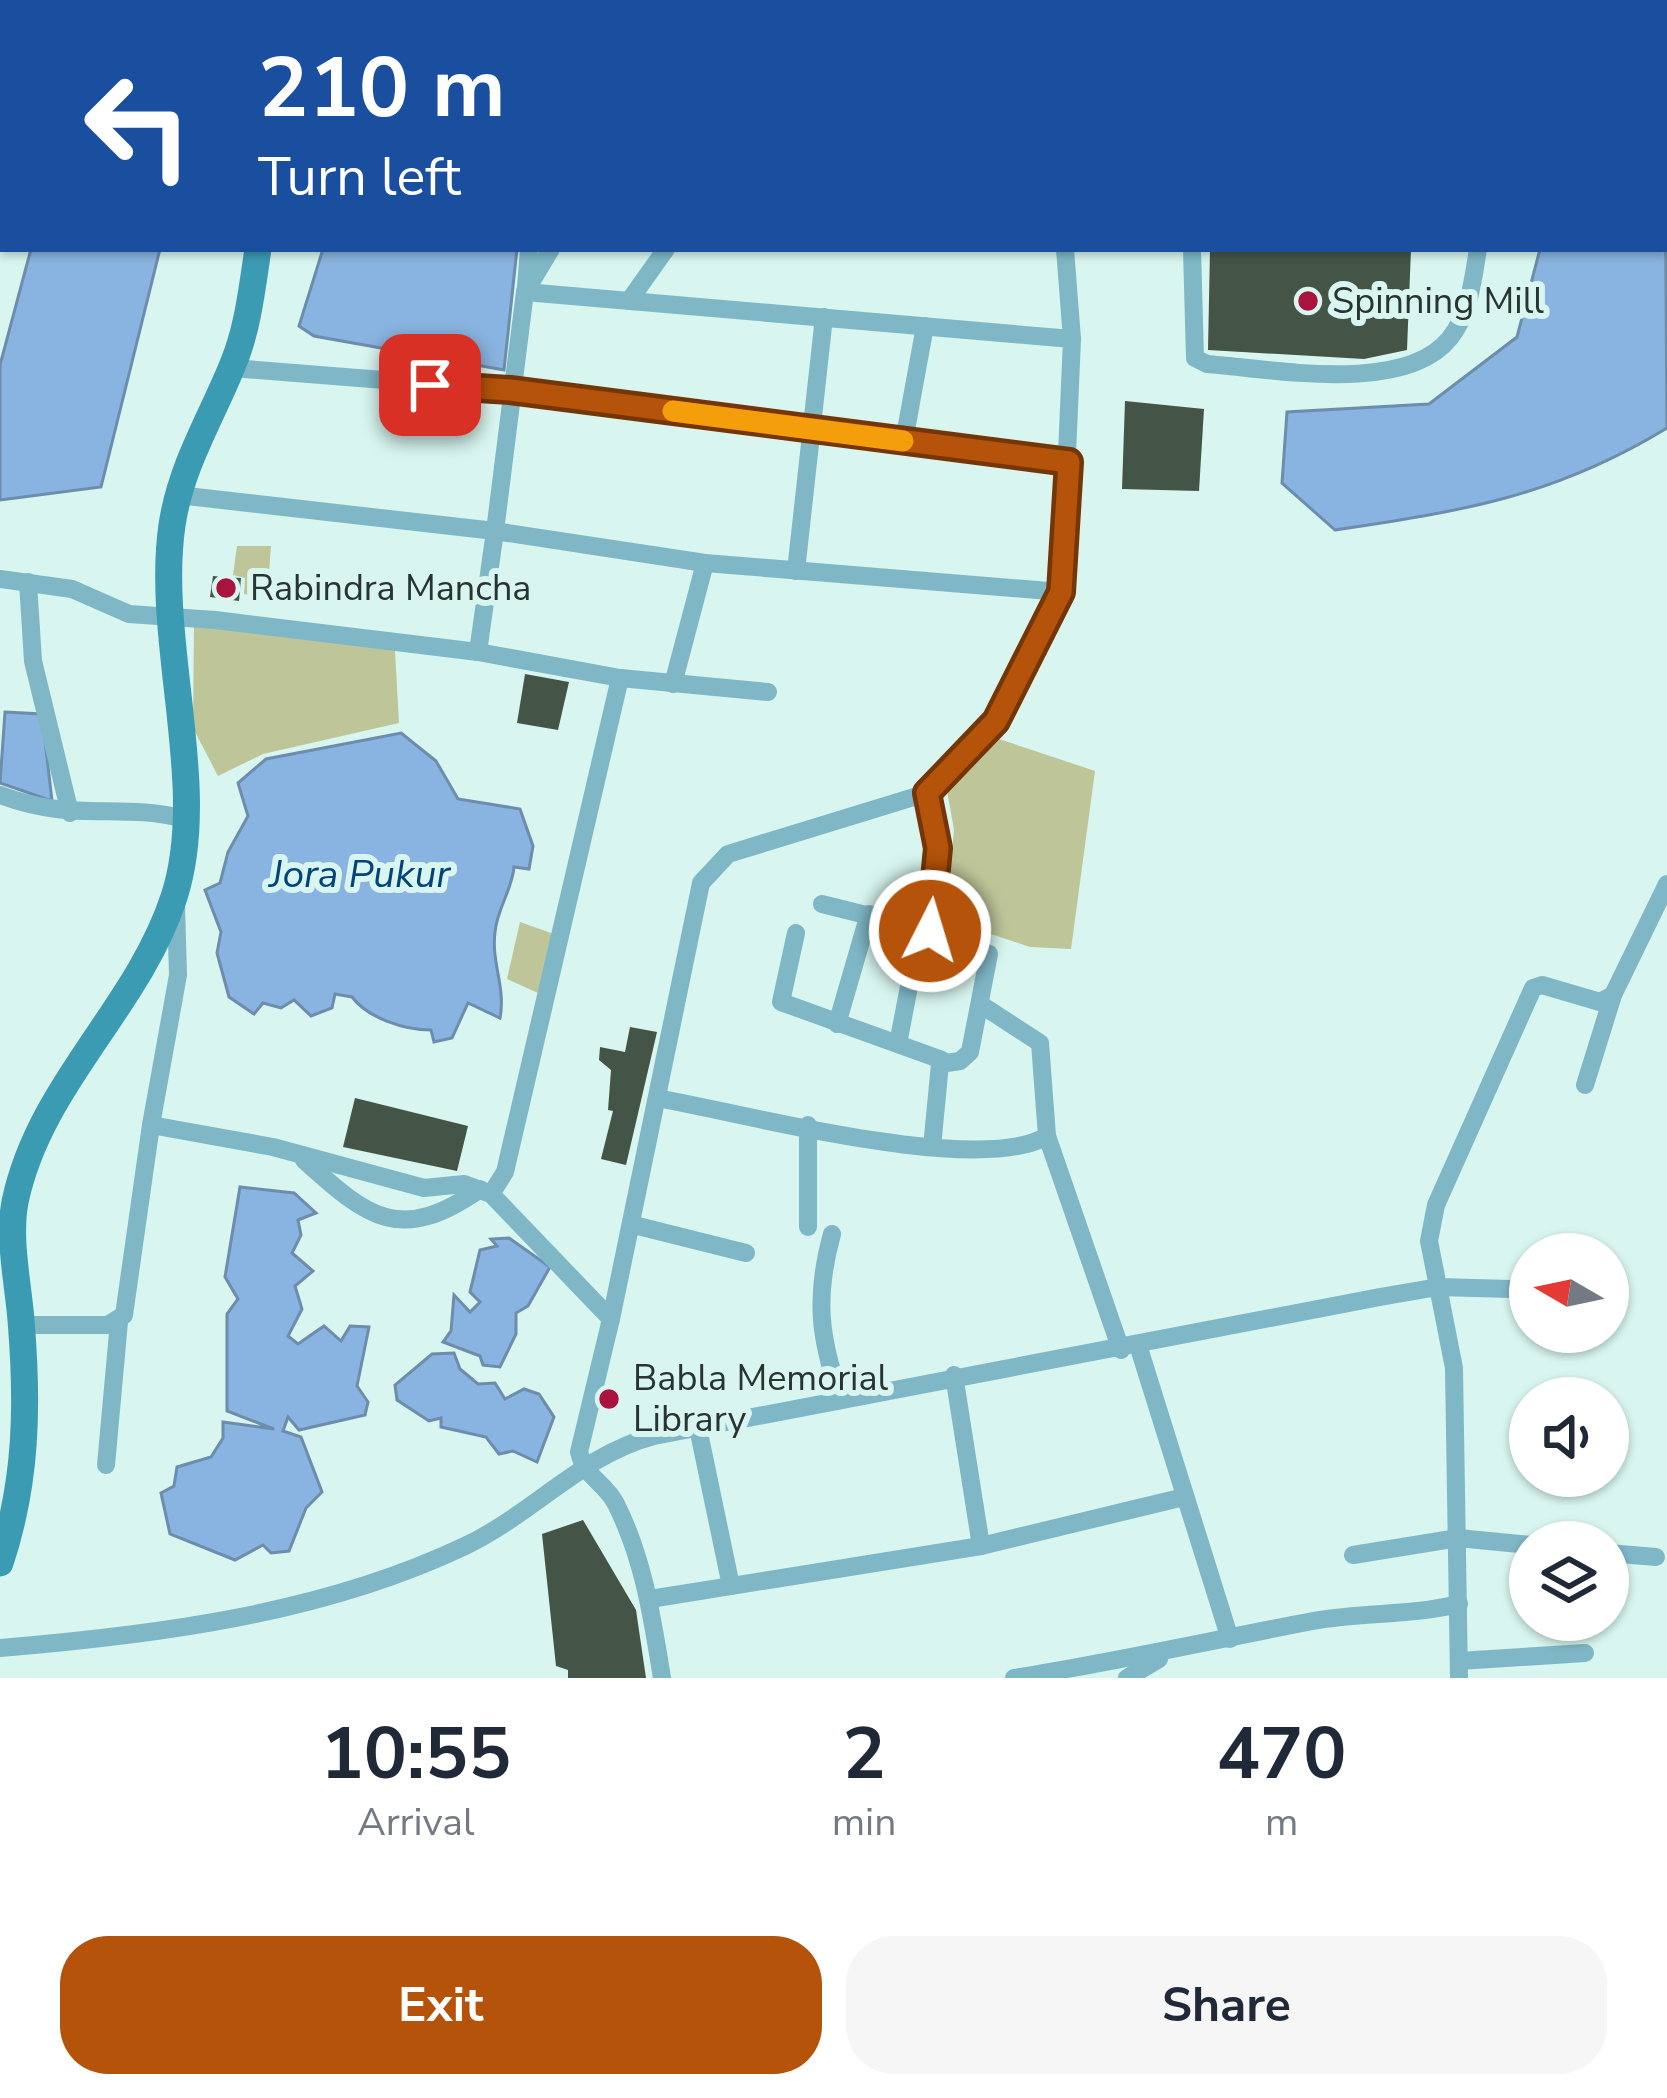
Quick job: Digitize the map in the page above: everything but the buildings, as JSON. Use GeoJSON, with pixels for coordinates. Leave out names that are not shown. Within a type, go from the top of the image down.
{"type":"FeatureCollection","features":[{"type":"Feature","properties":{"kind":"main road"},"geometry":{"type":"LineString","coordinates":[[0,1563],[22,1484],[26,1439],[22,1325],[7,1203],[43,1121],[139,972],[176,894],[185,819],[171,620],[171,529],[190,452],[243,338],[257,252]]}},
{"type":"Feature","properties":{"kind":"street"},"geometry":{"type":"LineString","coordinates":[[478,652],[529,252]]}},
{"type":"Feature","properties":{"kind":"street"},"geometry":{"type":"LineString","coordinates":[[525,292],[549,252]]}},
{"type":"Feature","properties":{"kind":"street"},"geometry":{"type":"LineString","coordinates":[[628,301],[665,252]]}},
{"type":"Feature","properties":{"kind":"street"},"geometry":{"type":"LineString","coordinates":[[662,1678],[650,1599],[614,1498],[584,1472],[579,1440],[634,1226],[701,883],[716,862],[776,837],[927,793],[996,721],[1061,592],[1072,339],[1065,252]]}},
{"type":"Feature","properties":{"kind":"street"},"geometry":{"type":"LineString","coordinates":[[1192,252],[1195,358],[1227,366],[1386,372],[1425,363],[1452,337],[1470,299],[1478,252]]}},
{"type":"Feature","properties":{"kind":"street"},"geometry":{"type":"LineString","coordinates":[[525,292],[1072,339]]}},
{"type":"Feature","properties":{"kind":"street"},"geometry":{"type":"LineString","coordinates":[[796,571],[824,317]]}},
{"type":"Feature","properties":{"kind":"street"},"geometry":{"type":"LineString","coordinates":[[904,441],[926,326]]}},
{"type":"Feature","properties":{"kind":"street"},"geometry":{"type":"LineString","coordinates":[[232,368],[510,390],[1069,462]]}},
{"type":"Feature","properties":{"kind":"street"},"geometry":{"type":"LineString","coordinates":[[178,495],[495,531],[705,563],[1061,592]]}},
{"type":"Feature","properties":{"kind":"street"},"geometry":{"type":"LineString","coordinates":[[673,684],[705,563]]}},
{"type":"Feature","properties":{"kind":"street"},"geometry":{"type":"LineString","coordinates":[[0,579],[72,589],[129,614],[478,652],[620,678],[768,692]]}},
{"type":"Feature","properties":{"kind":"street"},"geometry":{"type":"LineString","coordinates":[[28,582],[33,661],[70,813]]}},
{"type":"Feature","properties":{"kind":"street"},"geometry":{"type":"LineString","coordinates":[[298,1155],[344,1196],[389,1222],[426,1219],[503,1180],[620,678]]}},
{"type":"Feature","properties":{"kind":"street"},"geometry":{"type":"LineString","coordinates":[[898,1045],[938,848],[927,793]]}},
{"type":"Feature","properties":{"kind":"street"},"geometry":{"type":"LineString","coordinates":[[0,795],[41,811],[158,812],[185,819]]}},
{"type":"Feature","properties":{"kind":"street"},"geometry":{"type":"LineString","coordinates":[[1585,1084],[1613,995],[1667,884]]}},
{"type":"Feature","properties":{"kind":"street"},"geometry":{"type":"LineString","coordinates":[[106,1465],[119,1322],[178,976],[176,894]]}},
{"type":"Feature","properties":{"kind":"street"},"geometry":{"type":"LineString","coordinates":[[796,933],[782,1002],[943,1060],[967,1058],[989,955],[925,930],[822,904]]}},
{"type":"Feature","properties":{"kind":"street"},"geometry":{"type":"LineString","coordinates":[[837,1024],[868,914]]}},
{"type":"Feature","properties":{"kind":"street"},"geometry":{"type":"LineString","coordinates":[[1585,1653],[1459,1670],[1454,1368],[1429,1240],[1436,1205],[1533,988],[1542,985],[1600,1002],[1613,995]]}},
{"type":"Feature","properties":{"kind":"street"},"geometry":{"type":"LineString","coordinates":[[980,1004],[1040,1043],[1047,1136],[1184,1497],[1231,1639]]}},
{"type":"Feature","properties":{"kind":"street"},"geometry":{"type":"LineString","coordinates":[[932,1147],[943,1060]]}},
{"type":"Feature","properties":{"kind":"street"},"geometry":{"type":"LineString","coordinates":[[658,1098],[932,1147],[994,1151],[1032,1144],[1047,1136]]}},
{"type":"Feature","properties":{"kind":"street"},"geometry":{"type":"LineString","coordinates":[[151,1125],[298,1155],[424,1188],[464,1184],[485,1191],[611,1319]]}},
{"type":"Feature","properties":{"kind":"street"},"geometry":{"type":"LineString","coordinates":[[808,1125],[808,1227]]}},
{"type":"Feature","properties":{"kind":"street"},"geometry":{"type":"LineString","coordinates":[[634,1226],[746,1253]]}},
{"type":"Feature","properties":{"kind":"street"},"geometry":{"type":"LineString","coordinates":[[832,1234],[817,1312],[821,1343],[840,1396]]}},
{"type":"Feature","properties":{"kind":"street"},"geometry":{"type":"LineString","coordinates":[[0,1648],[140,1637],[348,1589],[465,1546],[584,1472],[614,1446],[840,1396],[1129,1347],[1438,1287],[1509,1289]]}},
{"type":"Feature","properties":{"kind":"street"},"geometry":{"type":"LineString","coordinates":[[22,1325],[119,1322]]}},
{"type":"Feature","properties":{"kind":"street"},"geometry":{"type":"LineString","coordinates":[[954,1375],[981,1546]]}},
{"type":"Feature","properties":{"kind":"street"},"geometry":{"type":"LineString","coordinates":[[698,1428],[730,1586]]}},
{"type":"Feature","properties":{"kind":"street"},"geometry":{"type":"LineString","coordinates":[[650,1599],[981,1546],[1184,1497]]}},
{"type":"Feature","properties":{"kind":"street"},"geometry":{"type":"LineString","coordinates":[[1353,1555],[1458,1538],[1509,1543]]}},
{"type":"Feature","properties":{"kind":"street"},"geometry":{"type":"LineString","coordinates":[[1629,1555],[1656,1558]]}},
{"type":"Feature","properties":{"kind":"street"},"geometry":{"type":"LineString","coordinates":[[1014,1678],[1166,1654],[1319,1620],[1408,1616],[1459,1604]]}},
{"type":"Feature","properties":{"kind":"street"},"geometry":{"type":"LineString","coordinates":[[1127,1678],[1166,1654]]}},
{"type":"Feature","properties":{"kind":"green space"},"geometry":{"type":"Polygon","coordinates":[[[237,546],[271,546],[267,599],[244,594],[245,578],[233,575],[237,546]]]}},
{"type":"Feature","properties":{"kind":"green space"},"geometry":{"type":"Polygon","coordinates":[[[194,622],[394,633],[399,723],[263,754],[218,776],[193,728],[194,622]]]}},
{"type":"Feature","properties":{"kind":"green space"},"geometry":{"type":"Polygon","coordinates":[[[996,738],[1095,771],[1071,949],[1030,947],[946,919],[954,830],[945,779],[996,738]]]}},
{"type":"Feature","properties":{"kind":"green space"},"geometry":{"type":"Polygon","coordinates":[[[520,922],[554,934],[538,993],[507,979],[520,922]]]}},
{"type":"Feature","properties":{"kind":"water"},"geometry":{"type":"Polygon","coordinates":[[[30,252],[159,252],[101,487],[0,500],[0,365],[30,252]]]}},
{"type":"Feature","properties":{"kind":"water"},"geometry":{"type":"Polygon","coordinates":[[[322,252],[517,252],[504,370],[314,336],[299,326],[322,252]]]}},
{"type":"Feature","properties":{"kind":"water"},"geometry":{"type":"Polygon","coordinates":[[[1539,252],[1666,252],[1667,428],[1546,486],[1466,508],[1335,530],[1282,483],[1287,412],[1429,404],[1517,337],[1539,252]]]}},
{"type":"Feature","properties":{"kind":"water"},"geometry":{"type":"Polygon","coordinates":[[[5,712],[42,714],[52,801],[0,783],[5,712]]]}},
{"type":"Feature","properties":{"kind":"water","name":"Jora Pukur"},"geometry":{"type":"Polygon","coordinates":[[[401,733],[436,761],[458,799],[520,809],[533,846],[529,869],[514,867],[496,924],[500,1018],[468,1003],[452,1038],[434,1042],[431,1030],[387,1021],[352,997],[335,994],[332,1008],[311,1016],[294,1000],[281,1008],[263,1003],[254,1014],[229,997],[217,953],[221,932],[205,890],[220,883],[228,852],[248,816],[238,783],[266,759],[401,733]]]}},
{"type":"Feature","properties":{"kind":"water"},"geometry":{"type":"Polygon","coordinates":[[[240,1187],[294,1193],[316,1213],[298,1220],[301,1235],[292,1253],[313,1271],[295,1286],[302,1309],[288,1336],[298,1344],[324,1326],[341,1341],[350,1326],[369,1327],[357,1386],[368,1402],[365,1415],[299,1430],[288,1417],[283,1431],[301,1437],[322,1492],[306,1508],[289,1551],[271,1553],[263,1545],[235,1560],[170,1534],[161,1493],[174,1486],[177,1467],[211,1457],[223,1438],[223,1422],[274,1429],[227,1411],[227,1314],[238,1299],[225,1277],[240,1187]]]}},
{"type":"Feature","properties":{"kind":"water"},"geometry":{"type":"Polygon","coordinates":[[[509,1238],[550,1267],[528,1306],[516,1313],[516,1334],[500,1367],[483,1365],[480,1356],[443,1342],[451,1331],[454,1295],[470,1312],[480,1302],[470,1292],[480,1250],[497,1246],[491,1239],[509,1238]]]}},
{"type":"Feature","properties":{"kind":"water"},"geometry":{"type":"Polygon","coordinates":[[[454,1353],[460,1369],[478,1384],[495,1383],[505,1399],[524,1389],[539,1394],[554,1417],[537,1462],[513,1451],[499,1454],[486,1437],[441,1427],[441,1418],[429,1421],[397,1400],[395,1385],[432,1354],[454,1353]]]}},
{"type":"Feature","properties":{"kind":"slow traffic"},"geometry":{"type":"LineString","coordinates":[[673,411],[903,441]]}},
{"type":"Feature","properties":{"kind":"place","name":"Spinning Mill"},"geometry":{"type":"Point","coordinates":[1308,301]}},
{"type":"Feature","properties":{"kind":"place","name":"Rabindra Mancha"},"geometry":{"type":"Point","coordinates":[226,588]}},
{"type":"Feature","properties":{"kind":"place","name":"Babla Memorial Library"},"geometry":{"type":"Point","coordinates":[609,1399]}},
{"type":"Feature","properties":{"kind":"route"},"geometry":{"type":"LineString","coordinates":[[430,385],[510,390],[1069,462],[1061,592],[996,721],[927,793],[938,848],[930,931]]}}]}
